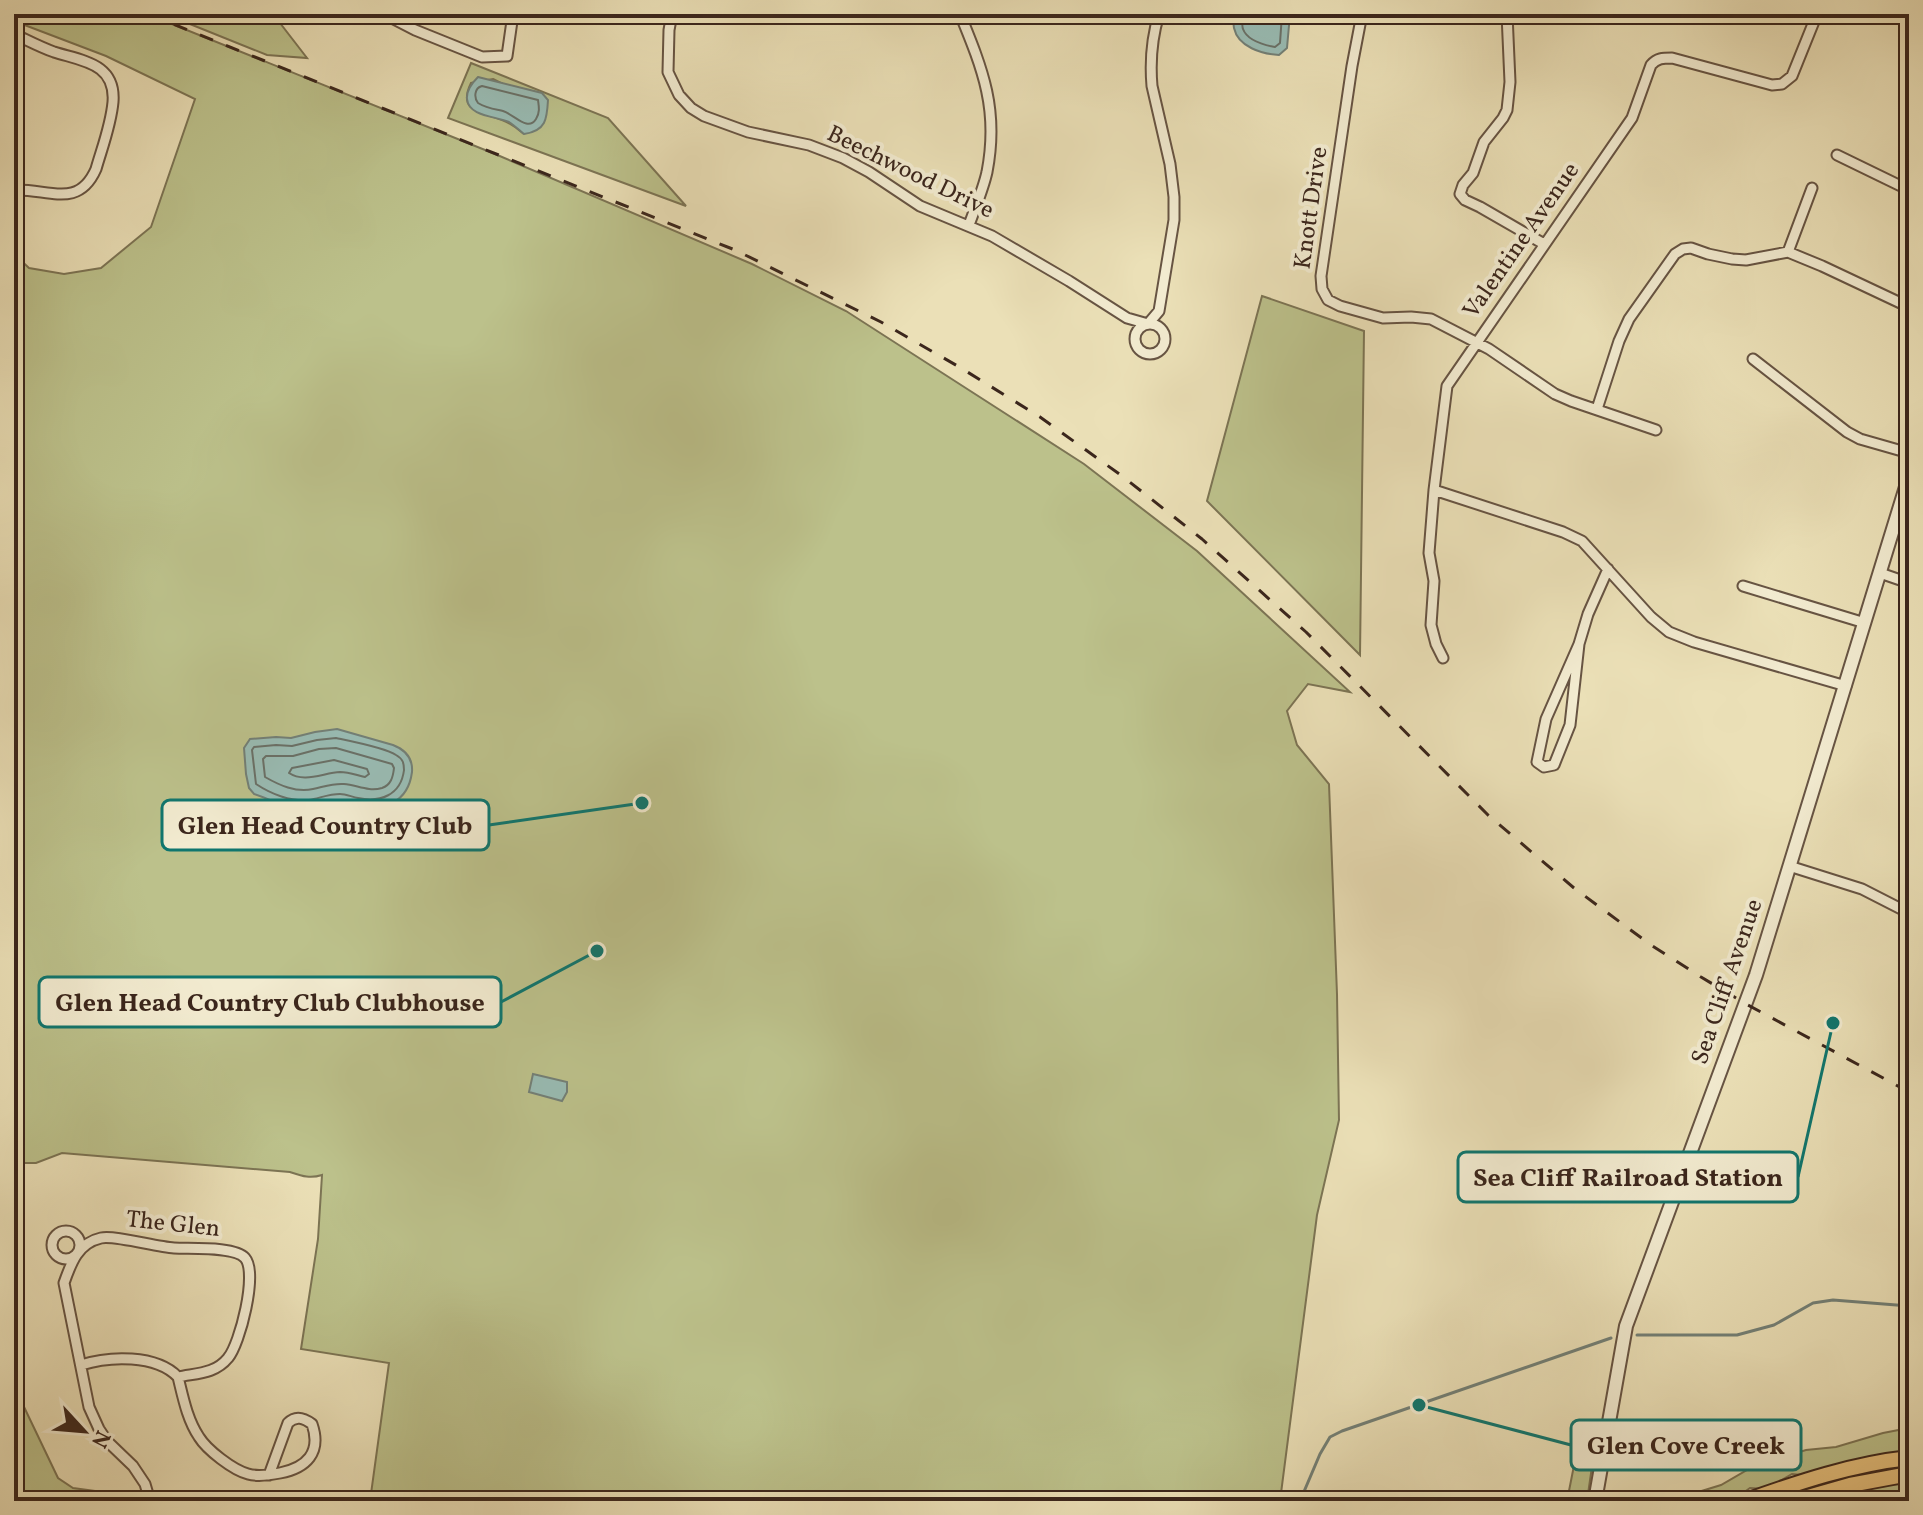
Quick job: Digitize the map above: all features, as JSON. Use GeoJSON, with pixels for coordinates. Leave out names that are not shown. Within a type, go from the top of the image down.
{"type":"FeatureCollection","features":[{"type":"Feature","properties":{"kind":"main road"},"geometry":{"type":"LineString","coordinates":[[1746,1501],[1846,1469],[1909,1458]]}},
{"type":"Feature","properties":{"kind":"main road"},"geometry":{"type":"LineString","coordinates":[[1794,1501],[1850,1485],[1909,1474]]}},
{"type":"Feature","properties":{"kind":"street"},"geometry":{"type":"LineString","coordinates":[[390,16],[415,30],[482,57],[507,56],[513,14]]}},
{"type":"Feature","properties":{"kind":"street","name":"Beechwood Drive"},"geometry":{"type":"LineString","coordinates":[[672,14],[668,72],[679,95],[691,108],[748,132],[809,145],[843,158],[920,206],[969,225],[1034,260],[1127,318],[1148,324],[1159,311],[1174,220],[1170,164],[1151,74],[1159,14]]}},
{"type":"Feature","properties":{"kind":"street"},"geometry":{"type":"LineString","coordinates":[[960,14],[991,105],[992,134],[986,175],[969,225]]}},
{"type":"Feature","properties":{"kind":"street","name":"Knott Drive"},"geometry":{"type":"LineString","coordinates":[[1362,14],[1323,261],[1322,289],[1328,300],[1340,306],[1389,319],[1423,317],[1475,343]]}},
{"type":"Feature","properties":{"kind":"street"},"geometry":{"type":"LineString","coordinates":[[1507,14],[1510,82],[1507,110],[1484,142],[1473,173],[1460,194],[1465,200],[1544,244]]}},
{"type":"Feature","properties":{"kind":"street","name":"Valentine Avenue"},"geometry":{"type":"LineString","coordinates":[[1443,658],[1431,625],[1434,581],[1429,553],[1447,386],[1632,118],[1654,61],[1672,58],[1772,85],[1782,84],[1792,76],[1817,14]]}},
{"type":"Feature","properties":{"kind":"street"},"geometry":{"type":"LineString","coordinates":[[14,34],[101,69],[110,80],[113,92],[110,119],[96,169],[92,179],[82,189],[72,194],[57,195],[37,190],[14,190]]}},
{"type":"Feature","properties":{"kind":"street"},"geometry":{"type":"LineString","coordinates":[[1837,155],[1909,190]]}},
{"type":"Feature","properties":{"kind":"street"},"geometry":{"type":"LineString","coordinates":[[1788,252],[1812,188]]}},
{"type":"Feature","properties":{"kind":"street"},"geometry":{"type":"LineString","coordinates":[[1597,409],[1629,319],[1675,254],[1683,249],[1746,260],[1788,252],[1909,307]]}},
{"type":"Feature","properties":{"kind":"street"},"geometry":{"type":"LineString","coordinates":[[1475,343],[1489,349],[1555,394],[1656,430]]}},
{"type":"Feature","properties":{"kind":"street"},"geometry":{"type":"LineString","coordinates":[[1753,359],[1847,432],[1860,439],[1909,453]]}},
{"type":"Feature","properties":{"kind":"street","name":"Sea Cliff Avenue"},"geometry":{"type":"LineString","coordinates":[[1595,1501],[1626,1326],[1756,975],[1909,477]]}},
{"type":"Feature","properties":{"kind":"street"},"geometry":{"type":"LineString","coordinates":[[1434,490],[1582,541],[1651,617],[1669,632],[1846,686]]}},
{"type":"Feature","properties":{"kind":"street"},"geometry":{"type":"LineString","coordinates":[[1579,644],[1570,725],[1554,765],[1544,767],[1537,762],[1546,719],[1608,569]]}},
{"type":"Feature","properties":{"kind":"street"},"geometry":{"type":"LineString","coordinates":[[1880,573],[1909,583]]}},
{"type":"Feature","properties":{"kind":"street"},"geometry":{"type":"LineString","coordinates":[[1743,586],[1865,623]]}},
{"type":"Feature","properties":{"kind":"street"},"geometry":{"type":"LineString","coordinates":[[1789,866],[1862,889],[1909,913]]}},
{"type":"Feature","properties":{"kind":"street","name":"The Glen"},"geometry":{"type":"LineString","coordinates":[[150,1501],[145,1484],[133,1466],[99,1429],[85,1397],[64,1283],[77,1254],[89,1243],[102,1237],[169,1247],[227,1251],[243,1256],[251,1270],[249,1292],[242,1322],[228,1358],[212,1372],[178,1377]]}},
{"type":"Feature","properties":{"kind":"street"},"geometry":{"type":"LineString","coordinates":[[81,1365],[98,1360],[132,1360],[173,1371],[178,1377],[189,1417],[199,1437],[228,1464],[251,1475],[269,1475],[301,1467],[307,1462],[314,1445],[312,1424],[301,1418],[288,1423],[269,1475]]}},
{"type":"Feature","properties":{"kind":"green space"},"geometry":{"type":"Polygon","coordinates":[[[14,14],[147,14],[495,154],[752,264],[846,311],[1084,464],[1197,551],[1350,692],[1308,684],[1287,711],[1297,745],[1329,784],[1339,1120],[1317,1215],[1280,1501],[370,1501],[389,1363],[301,1349],[318,1239],[322,1175],[310,1177],[290,1172],[62,1153],[36,1163],[14,1163],[14,320],[19,304],[14,300],[14,254],[29,268],[64,274],[101,268],[151,227],[195,99],[106,56],[14,21],[14,14]]]}},
{"type":"Feature","properties":{"kind":"green space"},"geometry":{"type":"Polygon","coordinates":[[[165,14],[273,14],[307,58],[267,55],[165,14]]]}},
{"type":"Feature","properties":{"kind":"green space"},"geometry":{"type":"Polygon","coordinates":[[[471,63],[608,118],[686,206],[448,118],[471,63]],[[493,79],[471,83],[467,93],[469,105],[524,134],[503,84],[493,79]]]}},
{"type":"Feature","properties":{"kind":"green space"},"geometry":{"type":"Polygon","coordinates":[[[1262,296],[1364,331],[1360,655],[1207,501],[1262,296]]]}},
{"type":"Feature","properties":{"kind":"green space"},"geometry":{"type":"Polygon","coordinates":[[[14,1386],[58,1478],[73,1488],[95,1491],[118,1501],[14,1501],[14,1386]]]}},
{"type":"Feature","properties":{"kind":"green space"},"geometry":{"type":"Polygon","coordinates":[[[1909,1428],[1909,1455],[1802,1475],[1792,1474],[1766,1489],[1750,1488],[1732,1501],[1669,1501],[1721,1485],[1754,1466],[1806,1450],[1836,1447],[1909,1428]]]}},
{"type":"Feature","properties":{"kind":"green space"},"geometry":{"type":"Polygon","coordinates":[[[1596,1439],[1587,1501],[1567,1501],[1579,1440],[1596,1439]]]}},
{"type":"Feature","properties":{"kind":"green space"},"geometry":{"type":"Polygon","coordinates":[[[1909,1484],[1909,1501],[1829,1501],[1868,1486],[1909,1484]]]}},
{"type":"Feature","properties":{"kind":"water"},"geometry":{"type":"Polygon","coordinates":[[[1234,14],[1290,14],[1287,48],[1279,55],[1246,45],[1236,35],[1234,14]]]}},
{"type":"Feature","properties":{"kind":"water"},"geometry":{"type":"Polygon","coordinates":[[[478,77],[542,93],[548,100],[544,123],[537,130],[524,134],[509,122],[478,113],[469,105],[467,93],[478,77]]]}},
{"type":"Feature","properties":{"kind":"water"},"geometry":{"type":"Polygon","coordinates":[[[337,729],[393,745],[405,752],[410,759],[412,772],[410,783],[400,798],[376,807],[339,802],[295,808],[254,794],[249,788],[244,748],[250,739],[291,738],[337,729]]]}},
{"type":"Feature","properties":{"kind":"water"},"geometry":{"type":"Polygon","coordinates":[[[533,1074],[567,1082],[567,1092],[562,1101],[529,1092],[533,1074]]]}},
{"type":"Feature","properties":{"kind":"waterway"},"geometry":{"type":"LineString","coordinates":[[1637,1335],[1737,1335],[1774,1325],[1813,1303],[1833,1300],[1909,1306]]}},
{"type":"Feature","properties":{"kind":"waterway"},"geometry":{"type":"LineString","coordinates":[[1300,1501],[1330,1437],[1611,1338]]}},
{"type":"Feature","properties":{"kind":"railway"},"geometry":{"type":"LineString","coordinates":[[148,14],[735,250],[881,322],[961,368],[1040,417],[1202,539],[1306,632],[1488,815],[1574,888],[1651,945],[1701,977],[1909,1092]]}},
{"type":"Feature","properties":{"kind":"place","name":"Glen Head Country Club"},"geometry":{"type":"Point","coordinates":[642,803]}},
{"type":"Feature","properties":{"kind":"place","name":"Glen Head Country Club Clubhouse"},"geometry":{"type":"Point","coordinates":[597,951]}},
{"type":"Feature","properties":{"kind":"place","name":"Sea Cliff Railroad Station"},"geometry":{"type":"Point","coordinates":[1833,1023]}},
{"type":"Feature","properties":{"kind":"place","name":"Glen Cove Creek"},"geometry":{"type":"Point","coordinates":[1419,1405]}}]}
